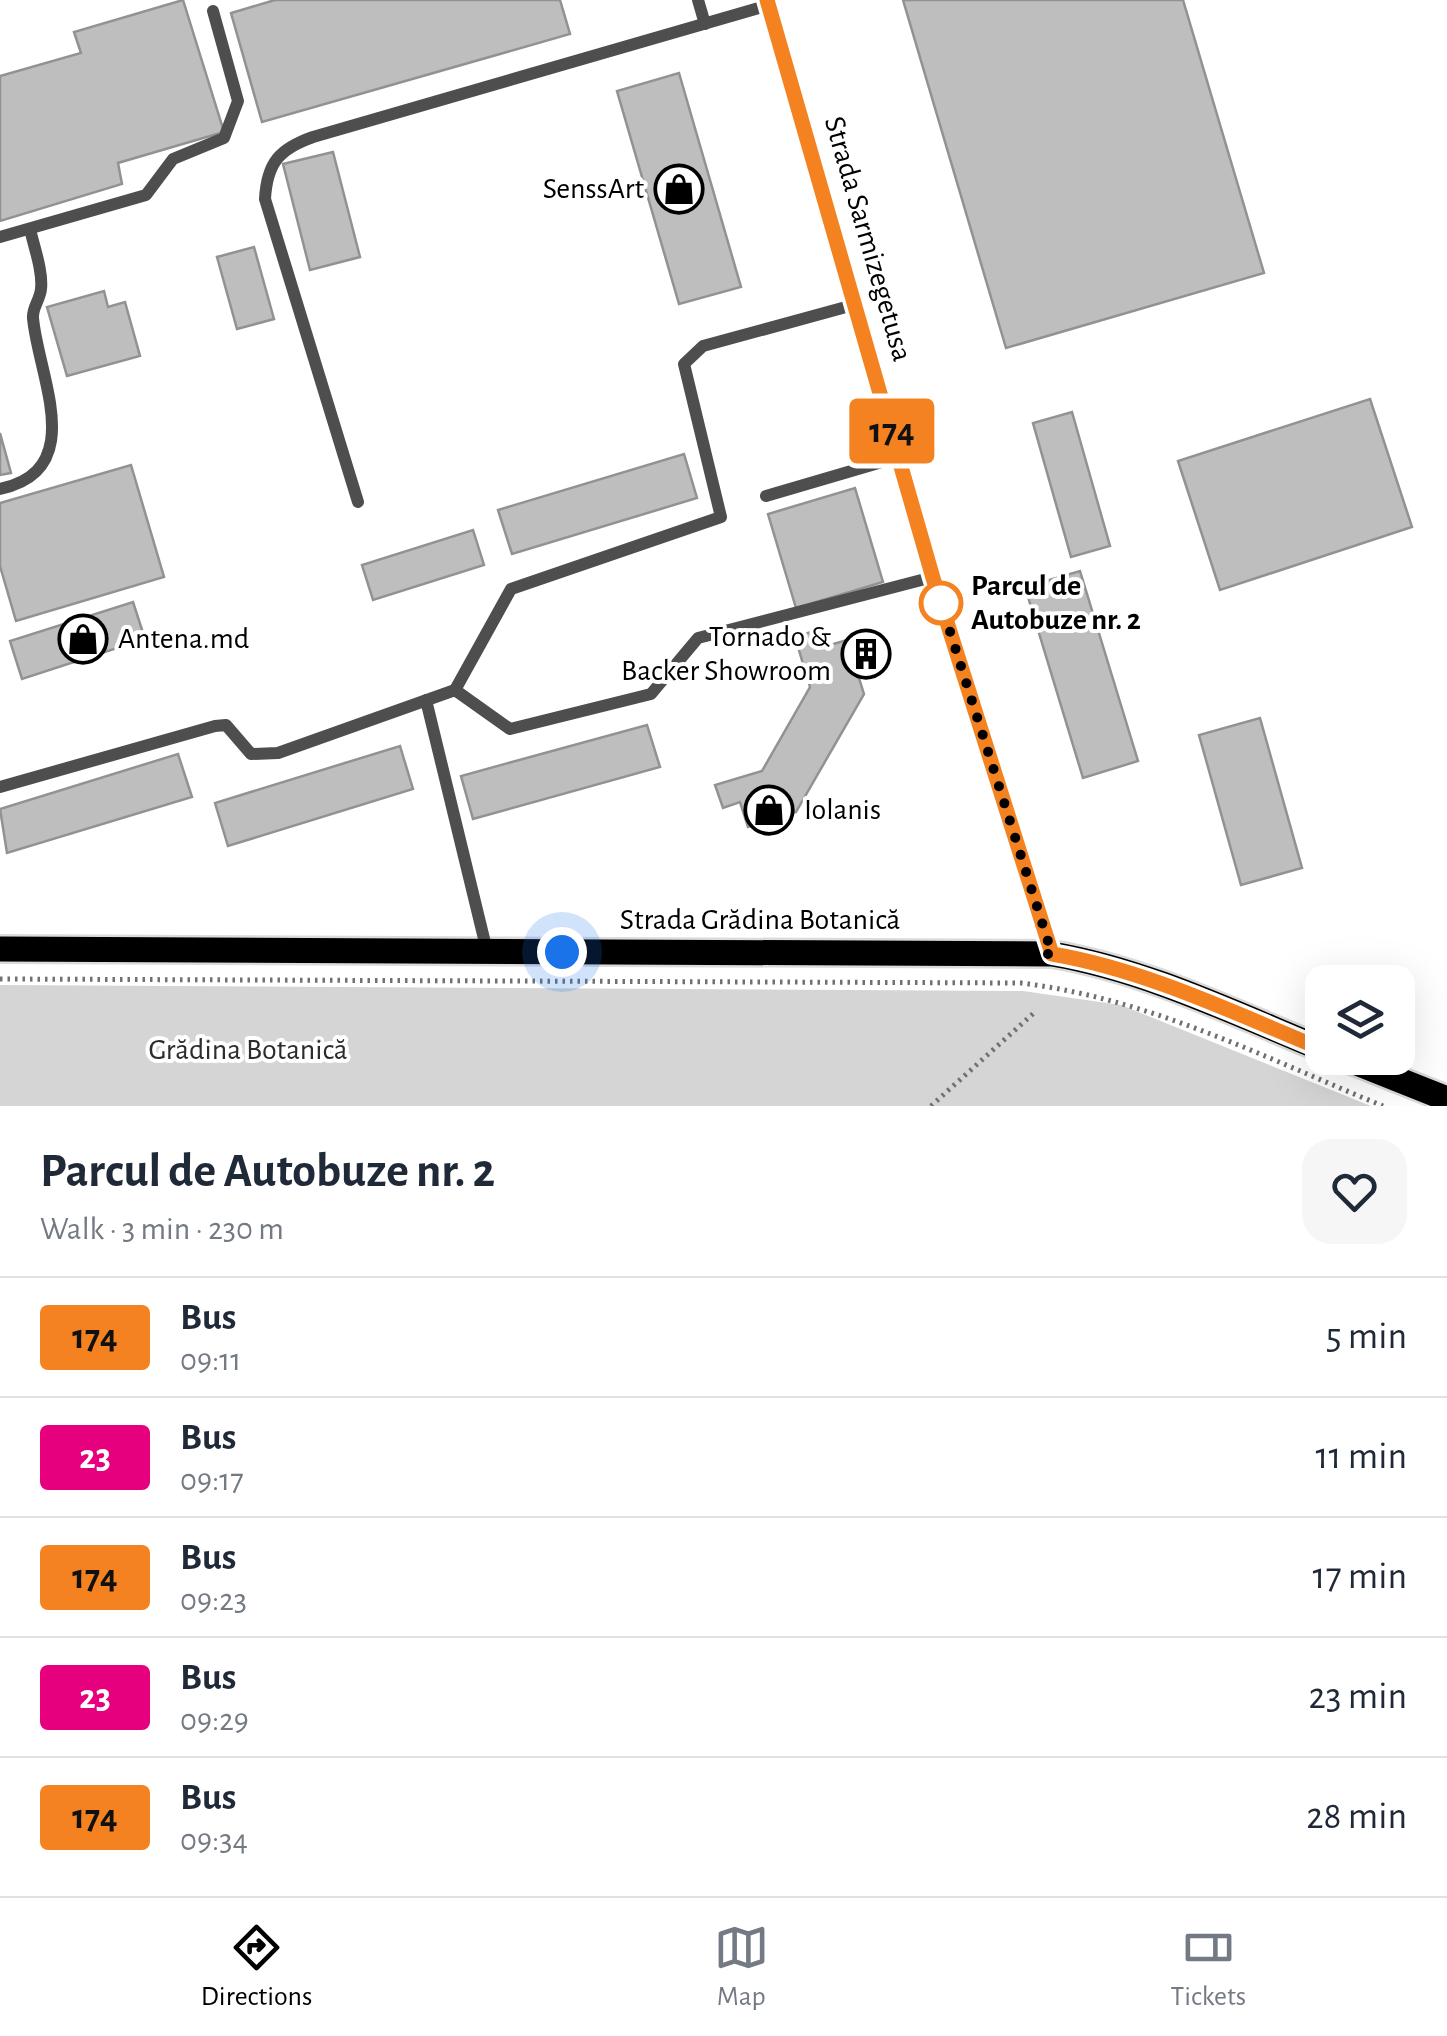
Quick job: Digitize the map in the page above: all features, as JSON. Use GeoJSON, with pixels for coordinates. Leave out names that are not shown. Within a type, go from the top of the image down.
{"type":"FeatureCollection","features":[{"type":"Feature","properties":{"kind":"main road","name":"Strada Sarmizegetusa"},"geometry":{"type":"LineString","coordinates":[[768,2],[933,578],[1052,954]]}},
{"type":"Feature","properties":{"kind":"main road","name":"Strada Grădina Botanică"},"geometry":{"type":"LineString","coordinates":[[0,948],[1052,954],[1095,962],[1180,991],[1305,1042]]}},
{"type":"Feature","properties":{"kind":"main road"},"geometry":{"type":"LineString","coordinates":[[1387,1075],[1447,1099]]}},
{"type":"Feature","properties":{"kind":"lane"},"geometry":{"type":"LineString","coordinates":[[698,0],[704,24]]}},
{"type":"Feature","properties":{"kind":"lane"},"geometry":{"type":"LineString","coordinates":[[358,502],[265,199],[266,176],[276,156],[289,145],[313,137],[768,2]]}},
{"type":"Feature","properties":{"kind":"lane"},"geometry":{"type":"LineString","coordinates":[[0,238],[146,195],[172,159],[224,138],[238,101],[213,10]]}},
{"type":"Feature","properties":{"kind":"lane"},"geometry":{"type":"LineString","coordinates":[[0,490],[30,480],[44,458],[55,421],[32,314],[42,288],[30,229]]}},
{"type":"Feature","properties":{"kind":"lane"},"geometry":{"type":"LineString","coordinates":[[0,787],[215,726],[226,725],[234,731],[251,754],[278,753],[455,690],[512,589],[721,517],[684,364],[703,346],[857,304]]}},
{"type":"Feature","properties":{"kind":"lane"},"geometry":{"type":"LineString","coordinates":[[766,496],[900,456]]}},
{"type":"Feature","properties":{"kind":"lane"},"geometry":{"type":"LineString","coordinates":[[455,690],[510,729],[651,694],[698,638],[933,578]]}},
{"type":"Feature","properties":{"kind":"lane"},"geometry":{"type":"LineString","coordinates":[[426,700],[487,951]]}},
{"type":"Feature","properties":{"kind":"path"},"geometry":{"type":"LineString","coordinates":[[0,979],[1020,983],[1082,991],[1133,1004],[1383,1106]]}},
{"type":"Feature","properties":{"kind":"path"},"geometry":{"type":"LineString","coordinates":[[931,1106],[1036,1011]]}},
{"type":"Feature","properties":{"kind":"green space","name":"Grădina Botanică"},"geometry":{"type":"Polygon","coordinates":[[[0,985],[1023,991],[1121,1005],[1371,1106],[0,1106],[0,985]]]}},
{"type":"Feature","properties":{"kind":"building"},"geometry":{"type":"Polygon","coordinates":[[[183,0],[224,132],[118,163],[122,184],[0,221],[0,76],[81,53],[74,32],[183,0]]]}},
{"type":"Feature","properties":{"kind":"building"},"geometry":{"type":"Polygon","coordinates":[[[275,0],[560,0],[570,34],[262,122],[231,13],[275,0]]]}},
{"type":"Feature","properties":{"kind":"building"},"geometry":{"type":"Polygon","coordinates":[[[903,0],[1183,0],[1264,273],[1006,348],[903,0]]]}},
{"type":"Feature","properties":{"kind":"building"},"geometry":{"type":"Polygon","coordinates":[[[679,73],[741,287],[679,304],[617,91],[679,73]]]}},
{"type":"Feature","properties":{"kind":"building"},"geometry":{"type":"Polygon","coordinates":[[[333,152],[360,257],[310,270],[283,164],[333,152]]]}},
{"type":"Feature","properties":{"kind":"building"},"geometry":{"type":"Polygon","coordinates":[[[254,247],[274,319],[237,329],[217,257],[254,247]]]}},
{"type":"Feature","properties":{"kind":"building"},"geometry":{"type":"Polygon","coordinates":[[[104,291],[108,307],[125,302],[140,356],[67,376],[47,307],[104,291]]]}},
{"type":"Feature","properties":{"kind":"building"},"geometry":{"type":"Polygon","coordinates":[[[1370,399],[1412,527],[1220,590],[1178,461],[1370,399]]]}},
{"type":"Feature","properties":{"kind":"building"},"geometry":{"type":"Polygon","coordinates":[[[1072,412],[1110,546],[1071,557],[1033,423],[1072,412]]]}},
{"type":"Feature","properties":{"kind":"building"},"geometry":{"type":"Polygon","coordinates":[[[0,433],[11,473],[0,475],[0,433]]]}},
{"type":"Feature","properties":{"kind":"building"},"geometry":{"type":"Polygon","coordinates":[[[684,454],[697,498],[512,554],[498,510],[684,454]]]}},
{"type":"Feature","properties":{"kind":"building"},"geometry":{"type":"Polygon","coordinates":[[[131,465],[164,577],[16,621],[0,566],[0,503],[131,465]]]}},
{"type":"Feature","properties":{"kind":"building"},"geometry":{"type":"Polygon","coordinates":[[[855,488],[883,582],[796,608],[768,514],[855,488]]]}},
{"type":"Feature","properties":{"kind":"building"},"geometry":{"type":"Polygon","coordinates":[[[473,530],[484,565],[373,600],[362,565],[473,530]]]}},
{"type":"Feature","properties":{"kind":"building"},"geometry":{"type":"Polygon","coordinates":[[[1080,571],[1138,761],[1083,778],[1025,587],[1080,571]]]}},
{"type":"Feature","properties":{"kind":"building"},"geometry":{"type":"Polygon","coordinates":[[[133,602],[145,639],[22,679],[10,641],[133,602]]]}},
{"type":"Feature","properties":{"kind":"building"},"geometry":{"type":"Polygon","coordinates":[[[817,630],[823,647],[847,640],[864,694],[796,812],[748,827],[740,802],[723,808],[715,785],[762,771],[810,687],[795,637],[817,630]]]}},
{"type":"Feature","properties":{"kind":"building","name":"Tornado & Backer Showroom"},"geometry":{"type":"Polygon","coordinates":[[[872,632],[885,668],[860,677],[847,640],[872,632]]]}},
{"type":"Feature","properties":{"kind":"building"},"geometry":{"type":"Polygon","coordinates":[[[1260,718],[1302,868],[1241,885],[1199,735],[1260,718]]]}},
{"type":"Feature","properties":{"kind":"building"},"geometry":{"type":"Polygon","coordinates":[[[647,725],[660,767],[473,819],[461,776],[647,725]]]}},
{"type":"Feature","properties":{"kind":"building"},"geometry":{"type":"Polygon","coordinates":[[[400,746],[413,789],[228,846],[215,803],[400,746]]]}},
{"type":"Feature","properties":{"kind":"building"},"geometry":{"type":"Polygon","coordinates":[[[178,754],[192,797],[7,853],[0,809],[178,754]]]}},
{"type":"Feature","properties":{"kind":"bus line","name":"174"},"geometry":{"type":"LineString","coordinates":[[767,0],[853,288],[933,578],[1052,954],[1095,962],[1180,991],[1305,1042]]}},
{"type":"Feature","properties":{"kind":"place","name":"SenssArt"},"geometry":{"type":"Point","coordinates":[679,189]}},
{"type":"Feature","properties":{"kind":"place","name":"Parcul de Autobuze nr. 2"},"geometry":{"type":"Point","coordinates":[941,603]}},
{"type":"Feature","properties":{"kind":"place","name":"Antena.md"},"geometry":{"type":"Point","coordinates":[83,639]}},
{"type":"Feature","properties":{"kind":"place","name":"Tornado & Backer Showroom"},"geometry":{"type":"Point","coordinates":[866,654]}},
{"type":"Feature","properties":{"kind":"place","name":"Iolanis"},"geometry":{"type":"Point","coordinates":[769,810]}},
{"type":"Feature","properties":{"kind":"route"},"geometry":{"type":"LineString","coordinates":[[562,952],[1052,954],[941,603]]}}]}
